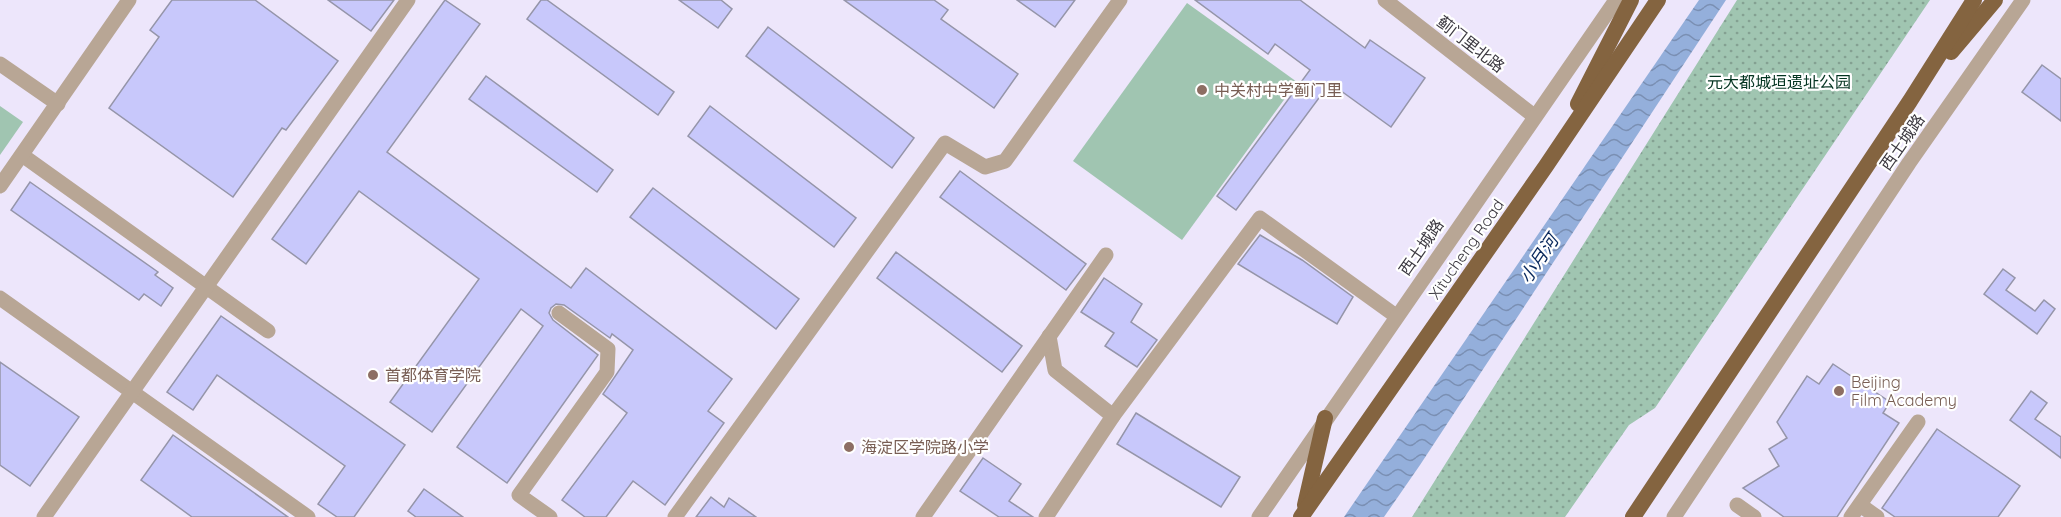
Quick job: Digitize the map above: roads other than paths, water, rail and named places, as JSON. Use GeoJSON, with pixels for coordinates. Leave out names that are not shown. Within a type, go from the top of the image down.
{"type":"FeatureCollection","features":[{"type":"Feature","properties":{"kind":"highway"},"geometry":{"type":"LineString","coordinates":[[1546,166],[1631,0]]}},
{"type":"Feature","properties":{"kind":"highway","name":"Xitucheng Road"},"geometry":{"type":"LineString","coordinates":[[1302,516],[1546,166],[1658,0]]}},
{"type":"Feature","properties":{"kind":"highway"},"geometry":{"type":"LineString","coordinates":[[1634,517],[1910,101],[1974,0]]}},
{"type":"Feature","properties":{"kind":"highway"},"geometry":{"type":"LineString","coordinates":[[1910,101],[1995,0]]}},
{"type":"Feature","properties":{"kind":"highway"},"geometry":{"type":"LineString","coordinates":[[1302,516],[1326,418]]}},
{"type":"Feature","properties":{"kind":"street"},"geometry":{"type":"LineString","coordinates":[[0,186],[129,0]]}},
{"type":"Feature","properties":{"kind":"street"},"geometry":{"type":"LineString","coordinates":[[44,517],[408,0]]}},
{"type":"Feature","properties":{"kind":"street"},"geometry":{"type":"LineString","coordinates":[[675,517],[945,143],[985,167],[1005,161],[1120,0]]}},
{"type":"Feature","properties":{"kind":"street","name":"蓟门里北路"},"geometry":{"type":"LineString","coordinates":[[1385,0],[1534,116]]}},
{"type":"Feature","properties":{"kind":"street","name":"西土城路"},"geometry":{"type":"LineString","coordinates":[[1259,517],[1616,0]]}},
{"type":"Feature","properties":{"kind":"street","name":"西土城路"},"geometry":{"type":"LineString","coordinates":[[1674,517],[1909,163],[2023,0]]}},
{"type":"Feature","properties":{"kind":"street"},"geometry":{"type":"LineString","coordinates":[[0,64],[58,104]]}},
{"type":"Feature","properties":{"kind":"street"},"geometry":{"type":"LineString","coordinates":[[22,155],[268,331]]}},
{"type":"Feature","properties":{"kind":"street"},"geometry":{"type":"LineString","coordinates":[[1046,517],[1113,416],[1260,218],[1396,316]]}},
{"type":"Feature","properties":{"kind":"street"},"geometry":{"type":"LineString","coordinates":[[922,517],[1106,255]]}},
{"type":"Feature","properties":{"kind":"street"},"geometry":{"type":"LineString","coordinates":[[0,298],[308,517]]}},
{"type":"Feature","properties":{"kind":"street"},"geometry":{"type":"LineString","coordinates":[[550,517],[519,495],[607,372],[608,349],[559,313]]}},
{"type":"Feature","properties":{"kind":"street"},"geometry":{"type":"LineString","coordinates":[[1049,336],[1055,370],[1113,416]]}},
{"type":"Feature","properties":{"kind":"street"},"geometry":{"type":"LineString","coordinates":[[1877,517],[1855,511],[1918,422]]}},
{"type":"Feature","properties":{"kind":"street"},"geometry":{"type":"LineString","coordinates":[[1737,505],[1754,517]]}},
{"type":"Feature","properties":{"kind":"water","name":"小月河"},"geometry":{"type":"Polygon","coordinates":[[[1699,0],[1726,0],[1420,465],[1384,517],[1344,517],[1699,0]]]}},
{"type":"Feature","properties":{"kind":"place","name":"中关村中学蓟门里"},"geometry":{"type":"Point","coordinates":[1202,90]}},
{"type":"Feature","properties":{"kind":"place","name":"首都体育学院"},"geometry":{"type":"Point","coordinates":[373,375]}},
{"type":"Feature","properties":{"kind":"place","name":"Beijing Film Academy"},"geometry":{"type":"Point","coordinates":[1839,391]}},
{"type":"Feature","properties":{"kind":"place","name":"海淀区学院路小学"},"geometry":{"type":"Point","coordinates":[849,447]}},
{"type":"Feature","properties":{"kind":"park label","name":"元大都城垣遗址公园"},"geometry":{"type":"Point","coordinates":[1779,82]}}]}
